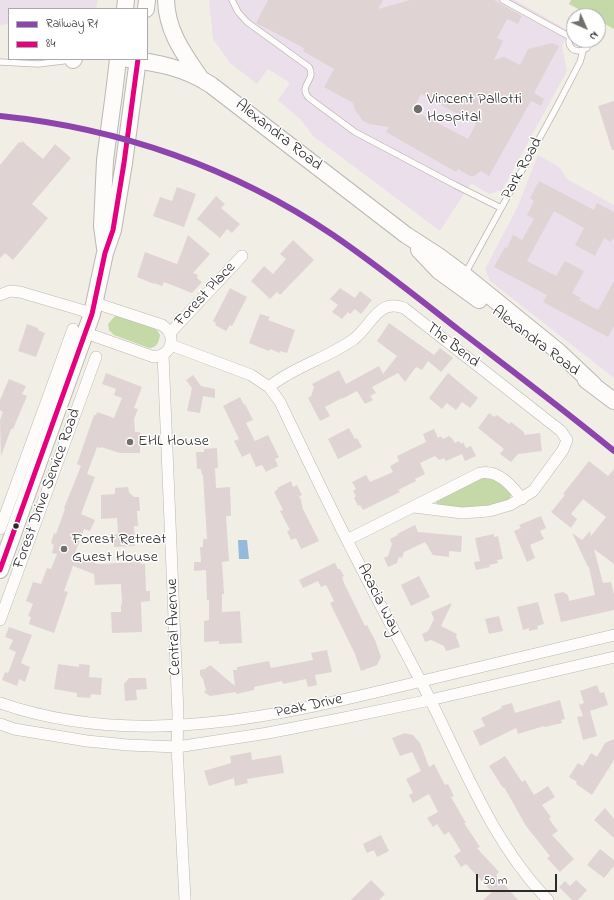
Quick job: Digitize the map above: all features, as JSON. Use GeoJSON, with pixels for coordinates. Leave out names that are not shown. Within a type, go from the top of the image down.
{"type":"FeatureCollection","features":[{"type":"Feature","properties":{"kind":"main road"},"geometry":{"type":"LineString","coordinates":[[166,0],[169,23],[173,34],[184,54],[202,79]]}},
{"type":"Feature","properties":{"kind":"main road"},"geometry":{"type":"LineString","coordinates":[[105,253],[102,226],[105,160],[118,60]]}},
{"type":"Feature","properties":{"kind":"main road"},"geometry":{"type":"LineString","coordinates":[[0,570],[79,331],[94,308],[105,253],[113,230],[133,96],[135,60]]}},
{"type":"Feature","properties":{"kind":"main road","name":"Alexandra Road"},"geometry":{"type":"LineString","coordinates":[[141,60],[164,64],[202,79],[216,89],[406,235],[430,263],[439,271],[462,280],[560,362],[594,385],[614,401]]}},
{"type":"Feature","properties":{"kind":"street","name":"Forest Place"},"geometry":{"type":"LineString","coordinates":[[170,333],[242,256]]}},
{"type":"Feature","properties":{"kind":"street","name":"Forest Place"},"geometry":{"type":"LineString","coordinates":[[0,295],[10,291],[20,292],[67,305],[94,308],[162,325],[167,328],[170,333],[171,345],[163,354]]}},
{"type":"Feature","properties":{"kind":"street","name":"The Bend"},"geometry":{"type":"LineString","coordinates":[[269,387],[287,373],[337,349],[354,339],[362,332],[379,311],[387,306],[397,305],[404,308],[561,431],[567,440],[564,450],[533,491],[522,499],[499,509],[479,512],[462,513],[414,507]]}},
{"type":"Feature","properties":{"kind":"street"},"geometry":{"type":"LineString","coordinates":[[79,331],[150,356],[159,356],[163,354]]}},
{"type":"Feature","properties":{"kind":"street","name":"Forest Drive Service Road"},"geometry":{"type":"LineString","coordinates":[[0,529],[79,331]]}},
{"type":"Feature","properties":{"kind":"street","name":"Acacia Way"},"geometry":{"type":"LineString","coordinates":[[171,345],[242,371],[256,378],[269,387],[280,402],[347,540],[494,827],[518,863],[548,900]]}},
{"type":"Feature","properties":{"kind":"street","name":"Central Avenue"},"geometry":{"type":"LineString","coordinates":[[163,354],[179,726],[177,747],[185,900]]}},
{"type":"Feature","properties":{"kind":"street","name":"Forest Drive Service Road"},"geometry":{"type":"LineString","coordinates":[[0,620],[96,357]]}},
{"type":"Feature","properties":{"kind":"street"},"geometry":{"type":"LineString","coordinates":[[347,540],[473,476],[486,472],[497,474],[522,499]]}},
{"type":"Feature","properties":{"kind":"street","name":"Peak Drive"},"geometry":{"type":"LineString","coordinates":[[0,703],[19,710],[53,718],[75,721],[129,726],[179,726],[264,716],[341,700],[614,635]]}},
{"type":"Feature","properties":{"kind":"street","name":"Peak Drive"},"geometry":{"type":"LineString","coordinates":[[0,724],[14,729],[87,741],[128,745],[177,747],[268,733],[430,700],[614,657]]}},
{"type":"Feature","properties":{"kind":"lane"},"geometry":{"type":"LineString","coordinates":[[232,0],[238,12],[247,22],[309,67],[312,71],[311,77],[304,88],[305,93],[309,98],[355,132],[501,208]]}},
{"type":"Feature","properties":{"kind":"lane"},"geometry":{"type":"LineString","coordinates":[[503,0],[566,32]]}},
{"type":"Feature","properties":{"kind":"lane"},"geometry":{"type":"LineString","coordinates":[[572,48],[579,52],[583,51]]}},
{"type":"Feature","properties":{"kind":"lane","name":"Park Road"},"geometry":{"type":"LineString","coordinates":[[462,280],[580,62],[583,51],[587,48]]}},
{"type":"Feature","properties":{"kind":"lane"},"geometry":{"type":"LineString","coordinates":[[0,62],[38,64],[68,60]]}},
{"type":"Feature","properties":{"kind":"shaded area"},"geometry":{"type":"Polygon","coordinates":[[[0,0],[98,0],[96,8],[8,8],[8,24],[0,25],[0,0]]]}},
{"type":"Feature","properties":{"kind":"shaded area","name":"Vincent Pallotti Hospital"},"geometry":{"type":"Polygon","coordinates":[[[209,0],[515,0],[566,29],[566,37],[562,46],[567,71],[502,190],[489,194],[471,183],[440,231],[313,136],[300,119],[278,100],[290,83],[268,69],[257,84],[230,63],[213,39],[209,0]]]}},
{"type":"Feature","properties":{"kind":"shaded area"},"geometry":{"type":"Polygon","coordinates":[[[538,155],[559,167],[567,179],[614,205],[614,378],[490,281],[485,269],[517,208],[538,155]]]}},
{"type":"Feature","properties":{"kind":"green space"},"geometry":{"type":"Polygon","coordinates":[[[571,0],[614,0],[614,29],[606,24],[606,8],[576,8],[569,4],[571,0]]]}},
{"type":"Feature","properties":{"kind":"green space"},"geometry":{"type":"Polygon","coordinates":[[[119,315],[157,330],[160,335],[157,344],[154,347],[149,348],[114,335],[109,330],[108,324],[114,317],[119,315]]]}},
{"type":"Feature","properties":{"kind":"green space"},"geometry":{"type":"Polygon","coordinates":[[[482,475],[491,475],[511,494],[508,502],[474,509],[437,505],[437,499],[482,475]]]}},
{"type":"Feature","properties":{"kind":"water"},"geometry":{"type":"Polygon","coordinates":[[[238,540],[247,540],[249,559],[239,559],[238,540]]]}},
{"type":"Feature","properties":{"kind":"building"},"geometry":{"type":"Polygon","coordinates":[[[268,0],[383,0],[378,9],[410,0],[494,0],[522,16],[518,24],[507,19],[497,38],[503,41],[494,60],[504,57],[520,65],[528,49],[552,43],[559,46],[534,93],[544,99],[541,106],[531,101],[489,176],[481,171],[474,176],[470,176],[458,169],[456,172],[386,132],[389,127],[369,124],[363,121],[355,110],[353,103],[324,87],[334,69],[303,51],[304,48],[256,23],[268,0]],[[421,94],[413,110],[468,139],[476,124],[421,94]]]}},
{"type":"Feature","properties":{"kind":"building"},"geometry":{"type":"Polygon","coordinates":[[[614,101],[614,150],[612,150],[598,106],[614,101]]]}},
{"type":"Feature","properties":{"kind":"building"},"geometry":{"type":"Polygon","coordinates":[[[22,141],[43,159],[55,144],[71,158],[32,204],[48,218],[13,260],[5,253],[0,258],[0,165],[19,142],[21,143],[22,141]]]}},
{"type":"Feature","properties":{"kind":"building"},"geometry":{"type":"Polygon","coordinates":[[[539,181],[594,210],[597,203],[614,212],[614,237],[611,242],[604,238],[595,256],[575,245],[584,228],[554,211],[527,261],[556,276],[565,261],[584,271],[572,293],[581,298],[579,300],[598,310],[614,281],[614,326],[608,337],[543,302],[547,295],[494,267],[505,247],[507,248],[513,235],[522,240],[534,219],[527,215],[534,201],[530,198],[539,181]]]}},
{"type":"Feature","properties":{"kind":"building"},"geometry":{"type":"Polygon","coordinates":[[[177,187],[196,194],[184,227],[153,216],[160,197],[172,201],[177,187]]]}},
{"type":"Feature","properties":{"kind":"building"},"geometry":{"type":"Polygon","coordinates":[[[216,196],[225,204],[221,208],[240,224],[232,233],[227,229],[220,238],[197,219],[216,196]]]}},
{"type":"Feature","properties":{"kind":"building"},"geometry":{"type":"Polygon","coordinates":[[[188,235],[210,254],[193,273],[198,275],[197,278],[202,282],[192,293],[164,282],[162,286],[137,277],[145,252],[177,264],[188,235]]]}},
{"type":"Feature","properties":{"kind":"building"},"geometry":{"type":"Polygon","coordinates":[[[293,240],[314,260],[280,295],[277,292],[270,299],[251,281],[264,266],[273,274],[286,259],[280,254],[293,240]]]}},
{"type":"Feature","properties":{"kind":"building"},"geometry":{"type":"Polygon","coordinates":[[[230,288],[247,297],[232,326],[230,325],[226,331],[215,325],[216,323],[213,321],[230,288]]]}},
{"type":"Feature","properties":{"kind":"building"},"geometry":{"type":"Polygon","coordinates":[[[340,288],[355,298],[360,291],[372,300],[361,314],[355,309],[350,314],[348,312],[342,319],[332,312],[338,305],[330,299],[340,288]]]}},
{"type":"Feature","properties":{"kind":"building"},"geometry":{"type":"Polygon","coordinates":[[[260,314],[270,317],[268,320],[295,330],[287,353],[280,351],[280,353],[270,349],[269,351],[249,343],[260,314]]]}},
{"type":"Feature","properties":{"kind":"building"},"geometry":{"type":"Polygon","coordinates":[[[389,323],[434,355],[440,348],[453,358],[441,372],[428,361],[422,370],[416,367],[405,382],[398,373],[372,387],[376,393],[370,396],[373,400],[365,404],[357,391],[342,398],[325,407],[330,416],[320,421],[308,398],[311,396],[314,387],[312,384],[339,370],[346,384],[379,366],[383,374],[397,356],[377,341],[389,323]]]}},
{"type":"Feature","properties":{"kind":"building"},"geometry":{"type":"Polygon","coordinates":[[[27,324],[38,328],[38,330],[45,333],[36,357],[18,351],[27,324]]]}},
{"type":"Feature","properties":{"kind":"building"},"geometry":{"type":"Polygon","coordinates":[[[106,373],[142,387],[134,408],[138,409],[134,419],[135,432],[140,432],[140,453],[120,453],[97,447],[87,474],[95,477],[81,514],[95,520],[90,531],[84,529],[74,556],[98,564],[140,562],[140,564],[145,564],[146,591],[150,591],[150,601],[141,602],[142,632],[112,633],[111,612],[121,612],[121,584],[95,585],[94,574],[73,566],[64,591],[68,592],[54,633],[29,624],[31,617],[28,616],[33,604],[26,601],[33,582],[41,584],[47,568],[51,569],[57,554],[52,553],[54,545],[51,543],[54,533],[56,534],[65,509],[64,508],[81,466],[77,464],[94,415],[96,415],[97,412],[114,418],[122,398],[114,395],[116,389],[102,384],[106,373]]]}},
{"type":"Feature","properties":{"kind":"building"},"geometry":{"type":"Polygon","coordinates":[[[448,373],[478,398],[470,408],[462,402],[456,410],[447,403],[442,409],[429,398],[448,373]]]}},
{"type":"Feature","properties":{"kind":"building"},"geometry":{"type":"Polygon","coordinates":[[[193,375],[201,386],[215,389],[215,398],[203,396],[200,413],[187,411],[192,388],[186,380],[193,375]]]}},
{"type":"Feature","properties":{"kind":"building"},"geometry":{"type":"Polygon","coordinates":[[[9,379],[26,386],[22,394],[27,396],[13,429],[11,429],[1,456],[0,420],[3,412],[0,410],[0,400],[9,379]]]}},
{"type":"Feature","properties":{"kind":"building"},"geometry":{"type":"Polygon","coordinates":[[[240,397],[253,420],[246,423],[255,441],[268,435],[279,457],[275,459],[278,466],[266,472],[262,465],[256,467],[250,453],[242,457],[234,441],[239,439],[223,406],[240,397]]]}},
{"type":"Feature","properties":{"kind":"building"},"geometry":{"type":"Polygon","coordinates":[[[489,413],[494,417],[497,415],[509,424],[511,422],[524,432],[524,435],[540,433],[542,451],[518,454],[511,462],[500,454],[504,449],[478,428],[489,413]]]}},
{"type":"Feature","properties":{"kind":"building"},"geometry":{"type":"Polygon","coordinates":[[[349,428],[355,439],[357,438],[362,447],[338,459],[328,439],[349,428]]]}},
{"type":"Feature","properties":{"kind":"building"},"geometry":{"type":"Polygon","coordinates":[[[434,429],[438,438],[441,436],[443,439],[449,436],[455,443],[459,441],[461,444],[463,442],[466,448],[471,446],[476,456],[465,461],[462,454],[446,461],[444,458],[439,460],[435,456],[420,463],[425,474],[415,479],[416,481],[398,490],[400,492],[363,510],[360,505],[358,506],[354,498],[356,496],[353,491],[356,489],[352,482],[366,475],[370,482],[393,472],[390,466],[399,461],[397,456],[426,442],[423,434],[434,429]]]}},
{"type":"Feature","properties":{"kind":"building"},"geometry":{"type":"Polygon","coordinates":[[[217,448],[218,468],[215,468],[216,488],[230,487],[231,516],[226,516],[229,561],[222,562],[224,594],[222,594],[222,612],[240,611],[242,643],[219,644],[219,641],[204,642],[204,621],[209,620],[206,570],[194,571],[194,562],[201,562],[200,547],[203,547],[203,539],[207,539],[203,475],[201,469],[197,469],[196,452],[204,452],[204,449],[217,448]]]}},
{"type":"Feature","properties":{"kind":"building"},"geometry":{"type":"Polygon","coordinates":[[[589,461],[608,476],[614,469],[614,564],[594,549],[603,583],[611,582],[614,595],[614,610],[561,622],[554,594],[563,592],[568,595],[569,601],[595,595],[589,567],[572,533],[582,540],[590,531],[591,536],[606,517],[583,499],[571,514],[577,519],[571,528],[551,512],[589,461]]]}},
{"type":"Feature","properties":{"kind":"building"},"geometry":{"type":"Polygon","coordinates":[[[291,481],[293,487],[297,485],[302,495],[299,496],[302,502],[302,507],[319,541],[301,549],[296,538],[291,540],[287,531],[290,530],[280,511],[283,510],[274,492],[278,489],[277,488],[291,481]]]}},
{"type":"Feature","properties":{"kind":"building"},"geometry":{"type":"Polygon","coordinates":[[[128,487],[129,492],[134,497],[139,497],[140,511],[137,511],[138,526],[134,526],[135,546],[114,547],[113,535],[118,534],[117,518],[101,519],[101,495],[115,494],[115,488],[128,487]]]}},
{"type":"Feature","properties":{"kind":"building"},"geometry":{"type":"Polygon","coordinates":[[[541,516],[546,528],[540,531],[544,539],[530,545],[535,558],[527,562],[514,531],[521,528],[519,525],[541,516]]]}},
{"type":"Feature","properties":{"kind":"building"},"geometry":{"type":"Polygon","coordinates":[[[415,525],[418,532],[462,536],[461,552],[449,551],[449,557],[433,555],[425,542],[404,552],[402,558],[399,557],[397,563],[388,567],[384,558],[388,556],[392,544],[390,539],[415,525]]]}},
{"type":"Feature","properties":{"kind":"building"},"geometry":{"type":"Polygon","coordinates":[[[494,534],[494,537],[498,536],[503,559],[497,560],[498,563],[489,565],[490,567],[476,570],[474,562],[480,561],[475,538],[494,534]]]}},
{"type":"Feature","properties":{"kind":"building"},"geometry":{"type":"Polygon","coordinates":[[[334,563],[344,576],[342,577],[344,583],[365,626],[367,625],[375,640],[381,657],[377,665],[361,671],[355,654],[330,603],[334,601],[326,585],[321,587],[318,581],[303,588],[299,580],[334,563]]]}},
{"type":"Feature","properties":{"kind":"building"},"geometry":{"type":"Polygon","coordinates":[[[419,576],[430,597],[411,606],[401,585],[419,576]]]}},
{"type":"Feature","properties":{"kind":"building"},"geometry":{"type":"Polygon","coordinates":[[[538,602],[544,624],[537,626],[538,629],[529,631],[529,628],[523,630],[517,607],[538,602]]]}},
{"type":"Feature","properties":{"kind":"building"},"geometry":{"type":"Polygon","coordinates":[[[452,603],[441,626],[457,634],[456,636],[460,647],[446,651],[444,646],[431,640],[425,642],[422,634],[428,631],[434,619],[431,612],[452,603]]]}},
{"type":"Feature","properties":{"kind":"building"},"geometry":{"type":"Polygon","coordinates":[[[499,616],[503,631],[489,634],[485,619],[499,616]]]}},
{"type":"Feature","properties":{"kind":"building"},"geometry":{"type":"Polygon","coordinates":[[[9,627],[32,635],[21,663],[30,667],[25,682],[19,679],[17,686],[2,680],[5,672],[8,673],[16,652],[9,649],[13,640],[5,637],[9,627]]]}},
{"type":"Feature","properties":{"kind":"building"},"geometry":{"type":"Polygon","coordinates":[[[327,650],[332,672],[315,675],[317,685],[308,687],[306,679],[283,684],[282,681],[254,687],[254,690],[236,694],[236,692],[210,696],[204,692],[206,690],[203,679],[200,675],[200,670],[205,669],[210,665],[235,686],[233,670],[237,670],[237,667],[269,661],[271,668],[313,660],[311,653],[327,650]]]}},
{"type":"Feature","properties":{"kind":"building"},"geometry":{"type":"Polygon","coordinates":[[[58,664],[79,667],[79,664],[90,665],[89,677],[102,678],[101,695],[91,694],[90,698],[77,697],[77,693],[54,689],[58,664]]]}},
{"type":"Feature","properties":{"kind":"building"},"geometry":{"type":"Polygon","coordinates":[[[129,678],[146,678],[147,689],[136,690],[137,700],[125,701],[124,684],[129,678]]]}},
{"type":"Feature","properties":{"kind":"building"},"geometry":{"type":"Polygon","coordinates":[[[597,685],[600,693],[604,692],[608,705],[590,711],[597,736],[583,740],[577,717],[583,716],[579,705],[584,703],[580,691],[597,685]]]}},
{"type":"Feature","properties":{"kind":"building"},"geometry":{"type":"Polygon","coordinates":[[[560,700],[565,719],[561,720],[562,723],[544,726],[518,734],[516,728],[480,746],[473,731],[485,726],[481,718],[502,708],[501,706],[512,703],[515,713],[560,700]]]}},
{"type":"Feature","properties":{"kind":"building"},"geometry":{"type":"Polygon","coordinates":[[[405,733],[413,735],[420,743],[429,767],[434,764],[445,785],[448,784],[454,796],[451,797],[466,823],[464,823],[480,847],[477,848],[499,872],[496,875],[518,900],[483,900],[492,892],[466,864],[461,867],[454,856],[461,851],[449,832],[444,835],[437,824],[433,827],[427,818],[438,812],[429,794],[413,803],[409,795],[413,793],[406,779],[421,771],[412,752],[400,756],[392,738],[405,733]]]}},
{"type":"Feature","properties":{"kind":"building"},"geometry":{"type":"Polygon","coordinates":[[[614,739],[614,760],[592,795],[569,777],[578,763],[583,766],[591,753],[597,757],[605,743],[614,739]]]}},
{"type":"Feature","properties":{"kind":"building"},"geometry":{"type":"Polygon","coordinates":[[[251,752],[252,760],[281,755],[284,773],[247,779],[248,783],[235,786],[234,778],[209,786],[204,771],[231,763],[230,756],[251,752]]]}},
{"type":"Feature","properties":{"kind":"building"},"geometry":{"type":"Polygon","coordinates":[[[505,756],[522,782],[525,780],[534,795],[548,786],[555,797],[542,805],[551,817],[549,819],[558,831],[552,835],[574,859],[560,872],[547,858],[550,856],[526,826],[504,787],[503,788],[489,766],[505,756]]]}},
{"type":"Feature","properties":{"kind":"building"},"geometry":{"type":"Polygon","coordinates":[[[605,808],[614,819],[614,838],[594,820],[605,808]]]}},
{"type":"Feature","properties":{"kind":"building"},"geometry":{"type":"Polygon","coordinates":[[[381,835],[389,851],[377,857],[374,850],[367,853],[363,844],[381,835]]]}},
{"type":"Feature","properties":{"kind":"building"},"geometry":{"type":"Polygon","coordinates":[[[600,849],[614,860],[614,866],[604,878],[587,865],[600,849]]]}},
{"type":"Feature","properties":{"kind":"building"},"geometry":{"type":"Polygon","coordinates":[[[371,880],[385,894],[379,900],[351,900],[371,880]]]}},
{"type":"Feature","properties":{"kind":"building"},"geometry":{"type":"Polygon","coordinates":[[[576,880],[587,890],[578,900],[572,900],[559,887],[565,881],[570,886],[576,880]]]}},
{"type":"Feature","properties":{"kind":"railway"},"geometry":{"type":"LineString","coordinates":[[0,116],[88,130],[132,141],[216,171],[295,211],[333,235],[381,270],[614,451]]}},
{"type":"Feature","properties":{"kind":"rail line","name":"R1"},"geometry":{"type":"LineString","coordinates":[[0,116],[88,130],[132,141],[216,171],[295,211],[333,235],[381,270],[614,451]]}},
{"type":"Feature","properties":{"kind":"transit line","name":"84"},"geometry":{"type":"LineString","coordinates":[[0,570],[92,314],[105,253],[113,230],[138,60]]}},
{"type":"Feature","properties":{"kind":"place","name":"Vincent Pallotti Hospital"},"geometry":{"type":"Point","coordinates":[418,109]}},
{"type":"Feature","properties":{"kind":"place","name":"EHL House"},"geometry":{"type":"Point","coordinates":[130,442]}},
{"type":"Feature","properties":{"kind":"place","name":"Forest Retreat Guest House"},"geometry":{"type":"Point","coordinates":[64,549]}}]}
